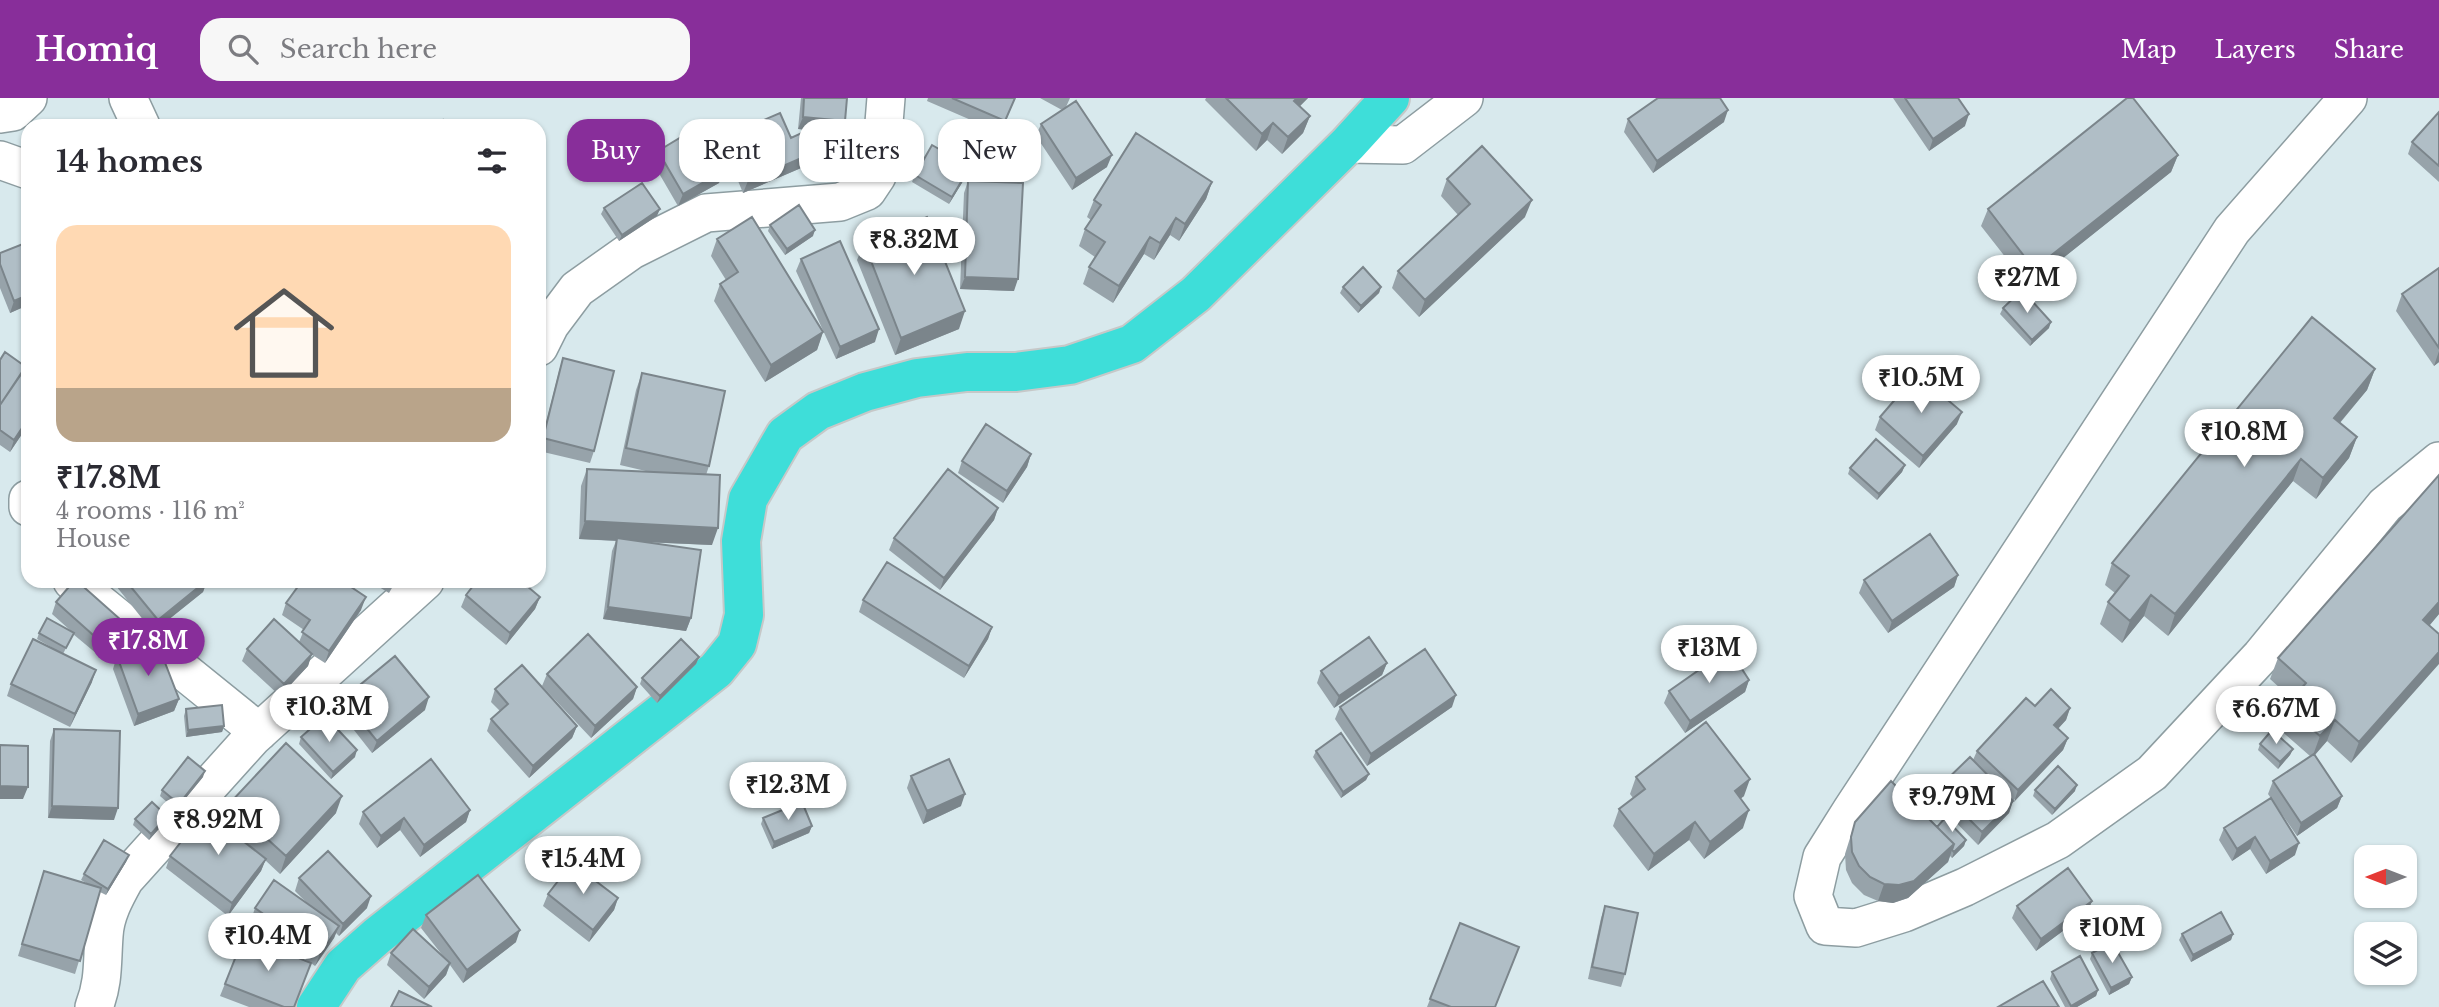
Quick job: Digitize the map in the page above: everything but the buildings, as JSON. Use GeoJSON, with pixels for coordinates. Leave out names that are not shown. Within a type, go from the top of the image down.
{"type":"FeatureCollection","features":[{"type":"Feature","properties":{"kind":"highway"},"geometry":{"type":"LineString","coordinates":[[316,1007],[343,966],[377,936],[716,670],[737,644],[744,615],[741,541],[748,499],[785,435],[818,411],[865,392],[904,381],[967,372],[1016,372],[1070,365],[1132,344],[1196,294],[1348,144],[1390,98]]}},
{"type":"Feature","properties":{"kind":"street"},"geometry":{"type":"LineString","coordinates":[[0,114],[13,112],[28,98]]}},
{"type":"Feature","properties":{"kind":"street"},"geometry":{"type":"LineString","coordinates":[[128,98],[138,119]]}},
{"type":"Feature","properties":{"kind":"street"},"geometry":{"type":"LineString","coordinates":[[546,333],[577,289],[632,250],[706,213],[840,202],[867,191],[877,176],[881,160],[886,98]]}},
{"type":"Feature","properties":{"kind":"street"},"geometry":{"type":"LineString","coordinates":[[1348,144],[1403,145],[1464,98]]}},
{"type":"Feature","properties":{"kind":"street"},"geometry":{"type":"LineString","coordinates":[[2348,98],[2232,230],[1843,822],[1822,857],[1813,896],[1825,926],[1856,928],[1904,913],[1965,887],[2058,839],[2152,772],[2261,656],[2385,505],[2439,461]]}},
{"type":"Feature","properties":{"kind":"street"},"geometry":{"type":"LineString","coordinates":[[0,160],[21,168]]}},
{"type":"Feature","properties":{"kind":"street"},"geometry":{"type":"LineString","coordinates":[[81,588],[259,732]]}},
{"type":"Feature","properties":{"kind":"street"},"geometry":{"type":"LineString","coordinates":[[94,1007],[101,990],[105,964],[103,934],[110,906],[125,879],[259,732],[417,588]]}}]}
